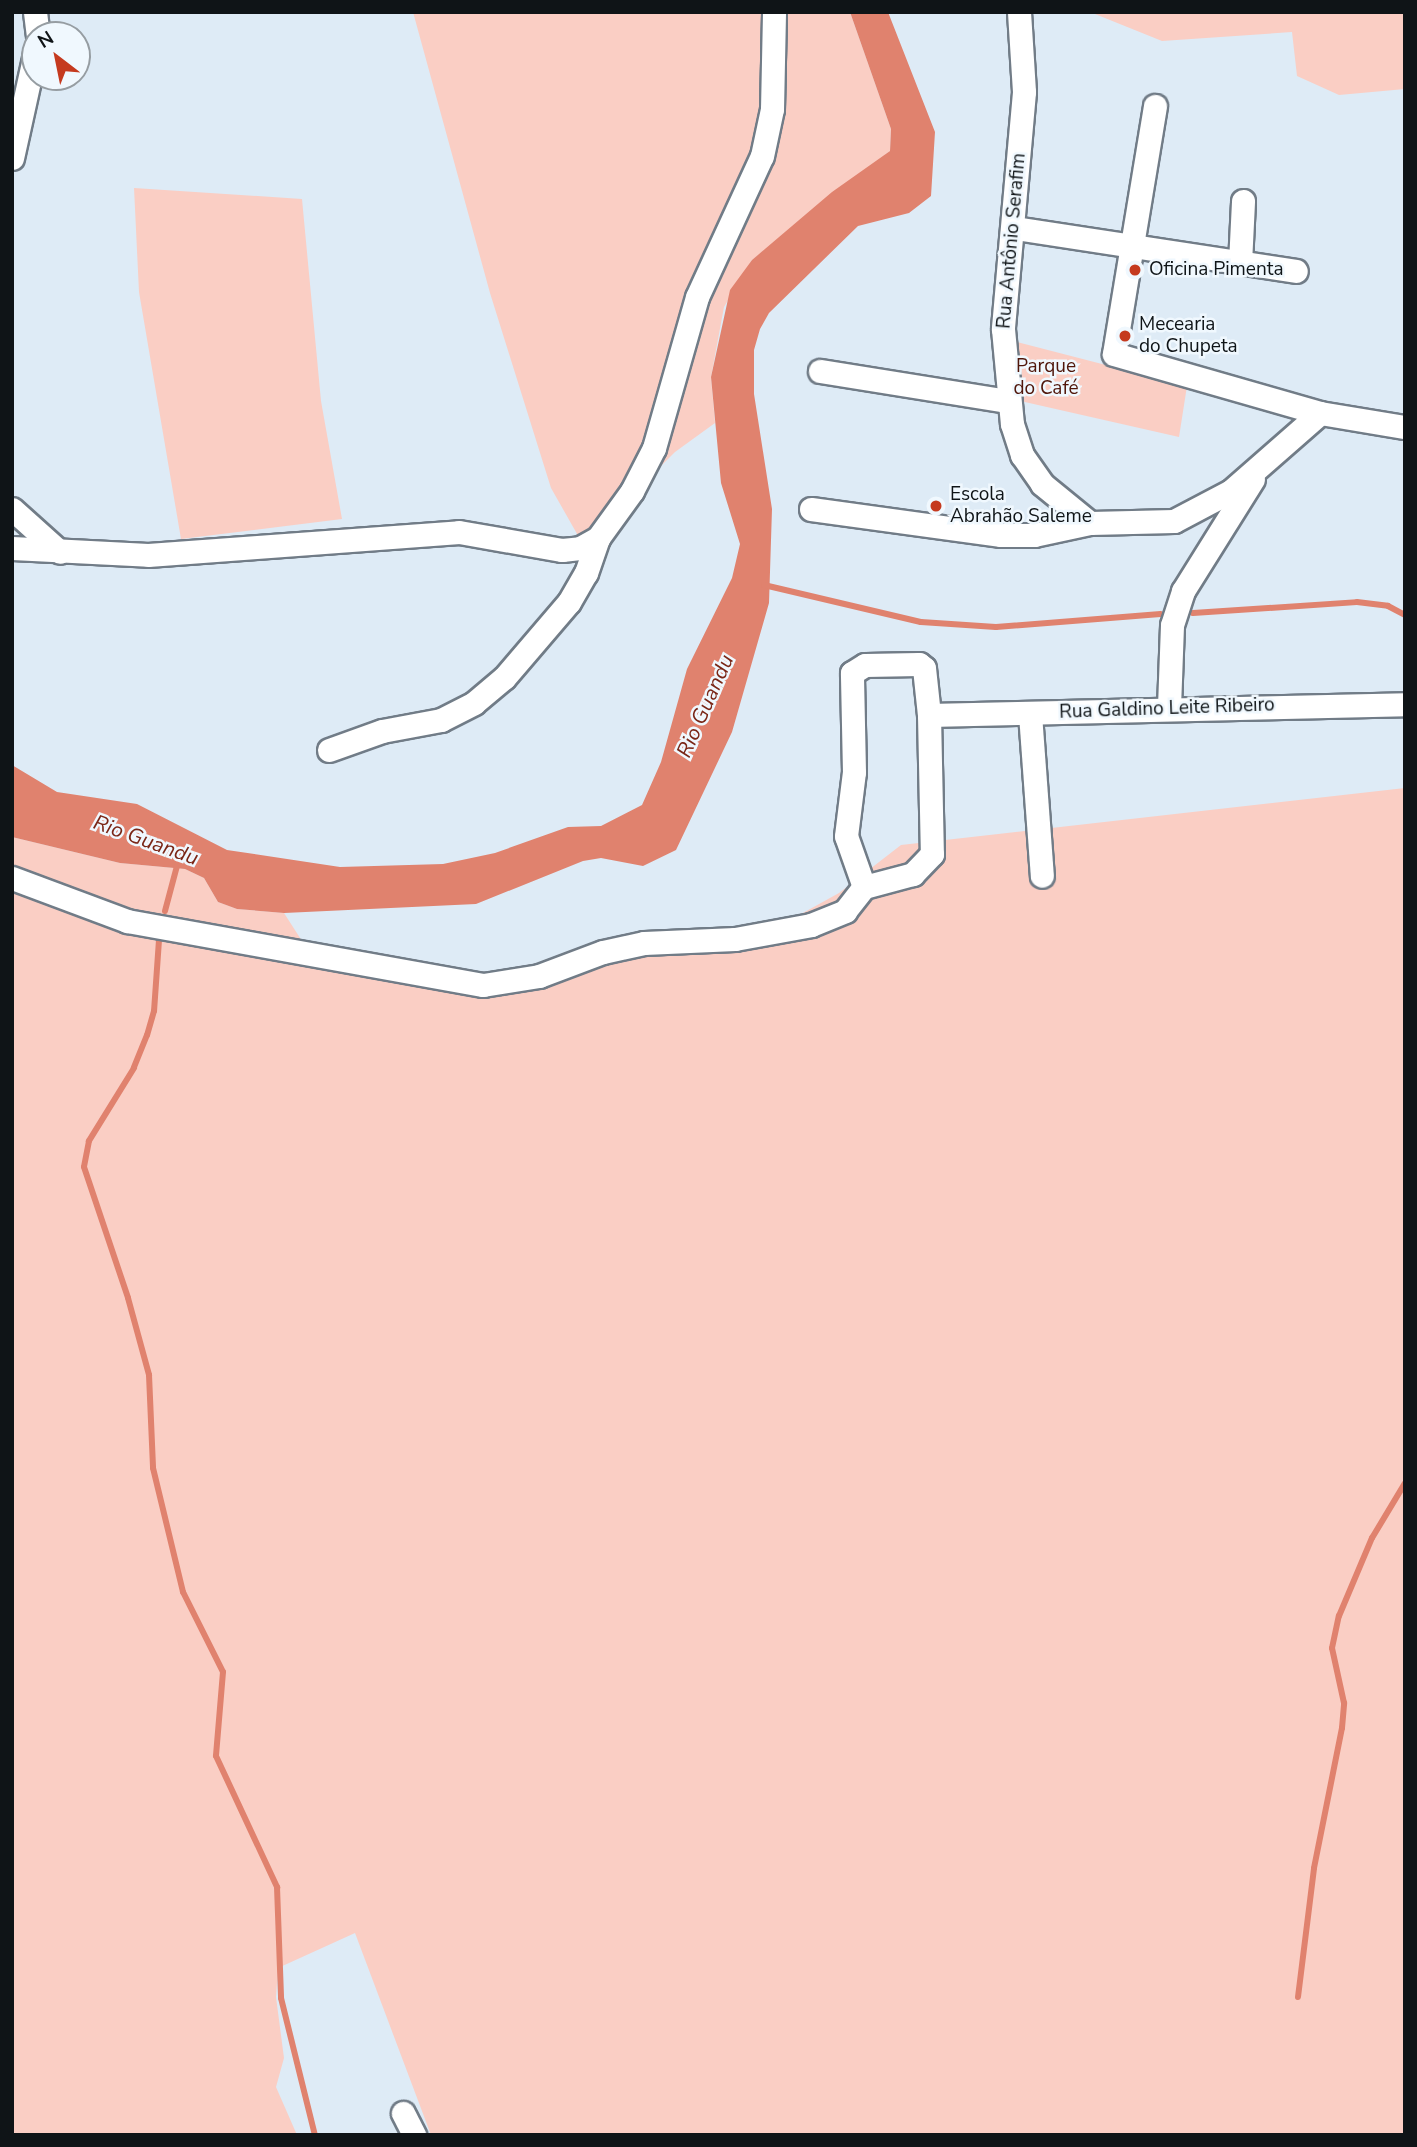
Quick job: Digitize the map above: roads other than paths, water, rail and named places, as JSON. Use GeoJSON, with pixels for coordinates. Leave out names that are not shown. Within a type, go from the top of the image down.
{"type":"FeatureCollection","features":[{"type":"Feature","properties":{"kind":"street"},"geometry":{"type":"LineString","coordinates":[[329,750],[382,731],[441,720],[474,703],[512,670],[569,602],[586,573],[598,538],[632,491],[654,448],[696,297],[762,156],[772,109],[774,12]]}},
{"type":"Feature","properties":{"kind":"street","name":"Rua Antônio Serafim"},"geometry":{"type":"LineString","coordinates":[[1019,12],[1024,92],[1015,228],[1003,329],[1008,401],[1030,471],[1090,523]]}},
{"type":"Feature","properties":{"kind":"street"},"geometry":{"type":"LineString","coordinates":[[12,158],[27,91]]}},
{"type":"Feature","properties":{"kind":"street"},"geometry":{"type":"LineString","coordinates":[[1155,106],[1114,354],[1320,413],[1405,427]]}},
{"type":"Feature","properties":{"kind":"street"},"geometry":{"type":"LineString","coordinates":[[1240,263],[1243,201]]}},
{"type":"Feature","properties":{"kind":"street"},"geometry":{"type":"LineString","coordinates":[[1015,228],[1296,271]]}},
{"type":"Feature","properties":{"kind":"street"},"geometry":{"type":"LineString","coordinates":[[820,371],[1008,401]]}},
{"type":"Feature","properties":{"kind":"street"},"geometry":{"type":"LineString","coordinates":[[811,509],[1001,535],[1034,535],[1090,523],[1174,521],[1231,491],[1320,413]]}},
{"type":"Feature","properties":{"kind":"street"},"geometry":{"type":"LineString","coordinates":[[1169,708],[1172,625],[1183,591],[1262,464]]}},
{"type":"Feature","properties":{"kind":"street"},"geometry":{"type":"LineString","coordinates":[[12,509],[60,552]]}},
{"type":"Feature","properties":{"kind":"street"},"geometry":{"type":"LineString","coordinates":[[12,548],[148,555],[459,532],[571,550],[598,538]]}},
{"type":"Feature","properties":{"kind":"street"},"geometry":{"type":"LineString","coordinates":[[12,878],[127,921],[483,985],[539,976],[628,946],[757,937],[830,919],[858,899],[864,887],[846,835],[854,772],[852,673],[865,665],[920,664],[929,715],[932,854],[913,874],[864,887]]}},
{"type":"Feature","properties":{"kind":"street","name":"Rua Galdino Leite Ribeiro"},"geometry":{"type":"LineString","coordinates":[[929,715],[1405,704]]}},
{"type":"Feature","properties":{"kind":"street"},"geometry":{"type":"LineString","coordinates":[[1030,714],[1042,876]]}},
{"type":"Feature","properties":{"kind":"street"},"geometry":{"type":"LineString","coordinates":[[403,2113],[414,2135]]}},
{"type":"Feature","properties":{"kind":"water","name":"Rio Guandu"},"geometry":{"type":"Polygon","coordinates":[[[850,12],[888,12],[935,132],[931,196],[909,213],[858,226],[769,313],[760,329],[754,350],[754,394],[772,509],[769,603],[732,732],[676,850],[643,866],[601,858],[583,861],[476,904],[284,913],[237,909],[218,902],[204,878],[185,869],[120,863],[12,837],[12,765],[57,792],[137,804],[227,850],[340,867],[443,864],[495,853],[568,827],[601,826],[642,805],[661,762],[687,669],[732,578],[740,544],[721,483],[711,377],[730,290],[752,260],[832,192],[890,151],[891,129],[850,12]]]}},
{"type":"Feature","properties":{"kind":"waterway"},"geometry":{"type":"LineString","coordinates":[[764,585],[921,622],[996,627],[1160,614]]}},
{"type":"Feature","properties":{"kind":"waterway"},"geometry":{"type":"LineString","coordinates":[[1193,613],[1357,602],[1388,606],[1405,615]]}},
{"type":"Feature","properties":{"kind":"waterway","name":"Rio Guandu"},"geometry":{"type":"LineString","coordinates":[[165,911],[178,862]]}},
{"type":"Feature","properties":{"kind":"waterway"},"geometry":{"type":"LineString","coordinates":[[159,940],[154,1011],[147,1035],[134,1068],[89,1141],[84,1167],[128,1298],[149,1375],[153,1468],[183,1592],[223,1672],[216,1756],[277,1887],[281,1998],[315,2135]]}},
{"type":"Feature","properties":{"kind":"waterway"},"geometry":{"type":"LineString","coordinates":[[1298,1997],[1314,1868],[1342,1728],[1344,1703],[1332,1648],[1339,1616],[1372,1538],[1405,1483]]}},
{"type":"Feature","properties":{"kind":"place","name":"Oficina Pimenta"},"geometry":{"type":"Point","coordinates":[1135,270]}},
{"type":"Feature","properties":{"kind":"place","name":"Mecearia do Chupeta"},"geometry":{"type":"Point","coordinates":[1125,336]}},
{"type":"Feature","properties":{"kind":"place","name":"Escola Abrahão Saleme"},"geometry":{"type":"Point","coordinates":[936,506]}},
{"type":"Feature","properties":{"kind":"park label","name":"Parque do Café"},"geometry":{"type":"Point","coordinates":[1046,378]}}]}
